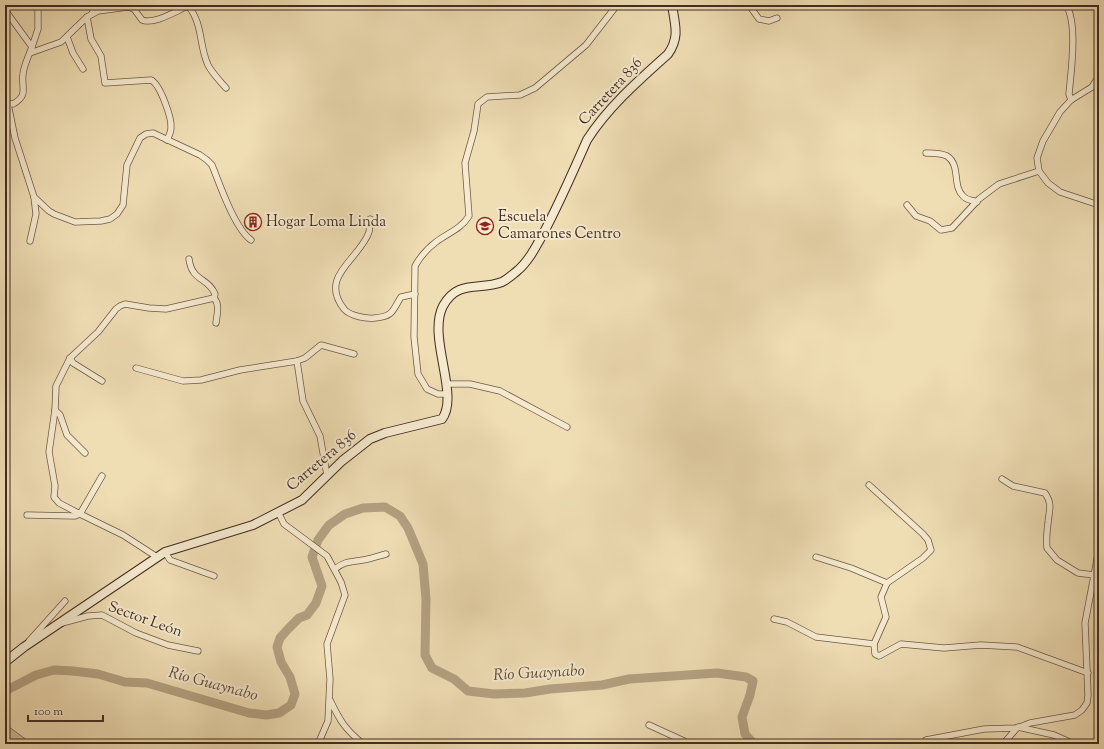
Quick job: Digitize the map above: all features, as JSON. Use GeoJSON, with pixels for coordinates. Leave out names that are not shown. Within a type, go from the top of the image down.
{"type":"FeatureCollection","features":[{"type":"Feature","properties":{"kind":"street"},"geometry":{"type":"LineString","coordinates":[[30,240],[36,214],[34,197],[15,138],[7,104],[14,104],[22,97],[24,93],[23,74],[38,29],[38,5]]}},
{"type":"Feature","properties":{"kind":"street"},"geometry":{"type":"LineString","coordinates":[[93,5],[95,6],[89,16],[91,39],[101,56],[105,83],[151,80],[155,84],[168,109],[171,132],[166,140]]}},
{"type":"Feature","properties":{"kind":"street"},"geometry":{"type":"LineString","coordinates":[[447,394],[438,394],[427,390],[418,374],[414,337],[415,266],[419,258],[436,242],[460,228],[469,216],[465,163],[474,131],[478,104],[487,98],[520,95],[535,88],[586,45],[616,5]]}},
{"type":"Feature","properties":{"kind":"street","name":"Carretera 836"},"geometry":{"type":"LineString","coordinates":[[5,662],[161,555],[253,525],[302,500],[342,461],[370,439],[385,433],[442,419],[446,410],[447,394],[439,329],[440,314],[444,305],[458,290],[501,282],[510,278],[519,270],[528,258],[552,217],[592,132],[603,118],[668,54],[672,48],[677,35],[672,5]]}},
{"type":"Feature","properties":{"kind":"street"},"geometry":{"type":"LineString","coordinates":[[749,5],[759,19],[769,21],[777,18]]}},
{"type":"Feature","properties":{"kind":"street"},"geometry":{"type":"LineString","coordinates":[[1066,5],[1069,9],[1073,30],[1069,94],[1071,100]]}},
{"type":"Feature","properties":{"kind":"street"},"geometry":{"type":"LineString","coordinates":[[30,54],[61,42],[76,26],[98,10],[128,7],[134,9],[142,20],[150,21],[156,20],[188,6],[197,19],[209,66],[226,88]]}},
{"type":"Feature","properties":{"kind":"street"},"geometry":{"type":"LineString","coordinates":[[5,10],[32,47]]}},
{"type":"Feature","properties":{"kind":"street"},"geometry":{"type":"LineString","coordinates":[[67,37],[73,53],[83,69]]}},
{"type":"Feature","properties":{"kind":"street"},"geometry":{"type":"LineString","coordinates":[[1092,87],[1099,76]]}},
{"type":"Feature","properties":{"kind":"street"},"geometry":{"type":"LineString","coordinates":[[1099,86],[1092,87],[1071,100],[1060,112],[1043,141],[1037,158],[1039,171],[1048,183],[1060,192],[1099,205]]}},
{"type":"Feature","properties":{"kind":"street"},"geometry":{"type":"LineString","coordinates":[[34,197],[49,211],[75,222],[101,221],[110,219],[117,214],[123,205],[127,165],[140,138],[146,134],[153,133],[200,155],[212,165],[234,216],[246,237],[251,240]]}},
{"type":"Feature","properties":{"kind":"street"},"geometry":{"type":"LineString","coordinates":[[926,153],[942,154],[948,157],[954,168],[959,191],[963,196],[977,202]]}},
{"type":"Feature","properties":{"kind":"street"},"geometry":{"type":"LineString","coordinates":[[907,205],[916,216],[930,221],[941,230],[952,228],[977,202],[998,184],[1039,171]]}},
{"type":"Feature","properties":{"kind":"street"},"geometry":{"type":"LineString","coordinates":[[370,219],[369,232],[338,276],[335,286],[341,305],[346,311],[354,315],[369,319],[384,317],[393,312],[401,297],[415,294]]}},
{"type":"Feature","properties":{"kind":"street"},"geometry":{"type":"LineString","coordinates":[[190,259],[192,270],[200,279],[211,286],[215,294],[214,298],[217,304],[216,323]]}},
{"type":"Feature","properties":{"kind":"street"},"geometry":{"type":"LineString","coordinates":[[214,298],[166,309],[125,304],[116,309],[98,332],[70,358],[56,386],[55,410],[49,452],[55,486],[54,497],[58,503],[170,560],[214,576]]}},
{"type":"Feature","properties":{"kind":"street"},"geometry":{"type":"LineString","coordinates":[[136,368],[183,381],[202,380],[240,370],[296,361],[305,358],[321,345],[354,354]]}},
{"type":"Feature","properties":{"kind":"street"},"geometry":{"type":"LineString","coordinates":[[70,358],[73,362],[102,381]]}},
{"type":"Feature","properties":{"kind":"street"},"geometry":{"type":"LineString","coordinates":[[296,361],[303,401],[320,436],[327,475]]}},
{"type":"Feature","properties":{"kind":"street"},"geometry":{"type":"LineString","coordinates":[[446,384],[470,384],[500,391],[567,427]]}},
{"type":"Feature","properties":{"kind":"street"},"geometry":{"type":"LineString","coordinates":[[55,410],[60,415],[67,435],[85,453]]}},
{"type":"Feature","properties":{"kind":"street"},"geometry":{"type":"LineString","coordinates":[[27,515],[74,516],[80,514],[102,476]]}},
{"type":"Feature","properties":{"kind":"street"},"geometry":{"type":"LineString","coordinates":[[1002,479],[1013,486],[1045,492],[1049,499],[1051,508],[1048,522],[1047,548],[1057,560],[1078,573],[1094,575]]}},
{"type":"Feature","properties":{"kind":"street"},"geometry":{"type":"LineString","coordinates":[[869,485],[923,534],[931,550],[923,558],[887,583],[881,597],[886,617],[874,644],[875,654],[879,656],[901,644],[944,648],[981,645],[1017,647],[1088,673]]}},
{"type":"Feature","properties":{"kind":"street"},"geometry":{"type":"LineString","coordinates":[[278,512],[283,523],[327,556],[335,569],[345,595],[327,644],[330,679],[328,721],[318,744]]}},
{"type":"Feature","properties":{"kind":"street"},"geometry":{"type":"LineString","coordinates":[[1003,744],[1018,728],[1030,723],[1075,715],[1082,710],[1087,703],[1088,673],[1085,623],[1099,549]]}},
{"type":"Feature","properties":{"kind":"street"},"geometry":{"type":"LineString","coordinates":[[335,569],[341,564],[386,554]]}},
{"type":"Feature","properties":{"kind":"street"},"geometry":{"type":"LineString","coordinates":[[816,557],[850,568],[887,583]]}},
{"type":"Feature","properties":{"kind":"street"},"geometry":{"type":"LineString","coordinates":[[24,648],[37,631],[65,601]]}},
{"type":"Feature","properties":{"kind":"street","name":"Sector León"},"geometry":{"type":"LineString","coordinates":[[59,624],[88,616],[102,615],[136,632],[168,645],[198,651]]}},
{"type":"Feature","properties":{"kind":"street"},"geometry":{"type":"LineString","coordinates":[[774,619],[786,622],[816,637],[874,644]]}},
{"type":"Feature","properties":{"kind":"street"},"geometry":{"type":"LineString","coordinates":[[329,698],[340,721],[349,733],[363,744]]}},
{"type":"Feature","properties":{"kind":"street"},"geometry":{"type":"LineString","coordinates":[[650,725],[684,741],[687,744]]}},
{"type":"Feature","properties":{"kind":"street"},"geometry":{"type":"LineString","coordinates":[[926,740],[984,729],[1018,728],[1054,735],[1074,744]]}},
{"type":"Feature","properties":{"kind":"shaded area"},"geometry":{"type":"Polygon","coordinates":[[[5,724],[31,743],[5,744],[5,724]]]}},
{"type":"Feature","properties":{"kind":"waterway","name":"Río Guaynabo"},"geometry":{"type":"LineString","coordinates":[[5,691],[36,675],[54,670],[73,671],[98,674],[125,682],[147,683],[249,713],[266,715],[279,713],[291,705],[295,694],[290,677],[281,662],[277,647],[280,638],[299,618],[307,615],[316,603],[322,586],[312,557],[318,540],[329,525],[345,514],[363,508],[385,507],[400,516],[408,528],[423,564],[426,599],[425,655],[432,668],[454,679],[468,691],[494,694],[525,693],[550,689],[602,685],[629,679],[717,673],[746,677],[753,681],[750,695],[742,717],[745,734],[754,744]]}},
{"type":"Feature","properties":{"kind":"place","name":"Hogar Loma Linda"},"geometry":{"type":"Point","coordinates":[253,222]}},
{"type":"Feature","properties":{"kind":"place","name":"Escuela Camarones Centro"},"geometry":{"type":"Point","coordinates":[485,226]}}]}
